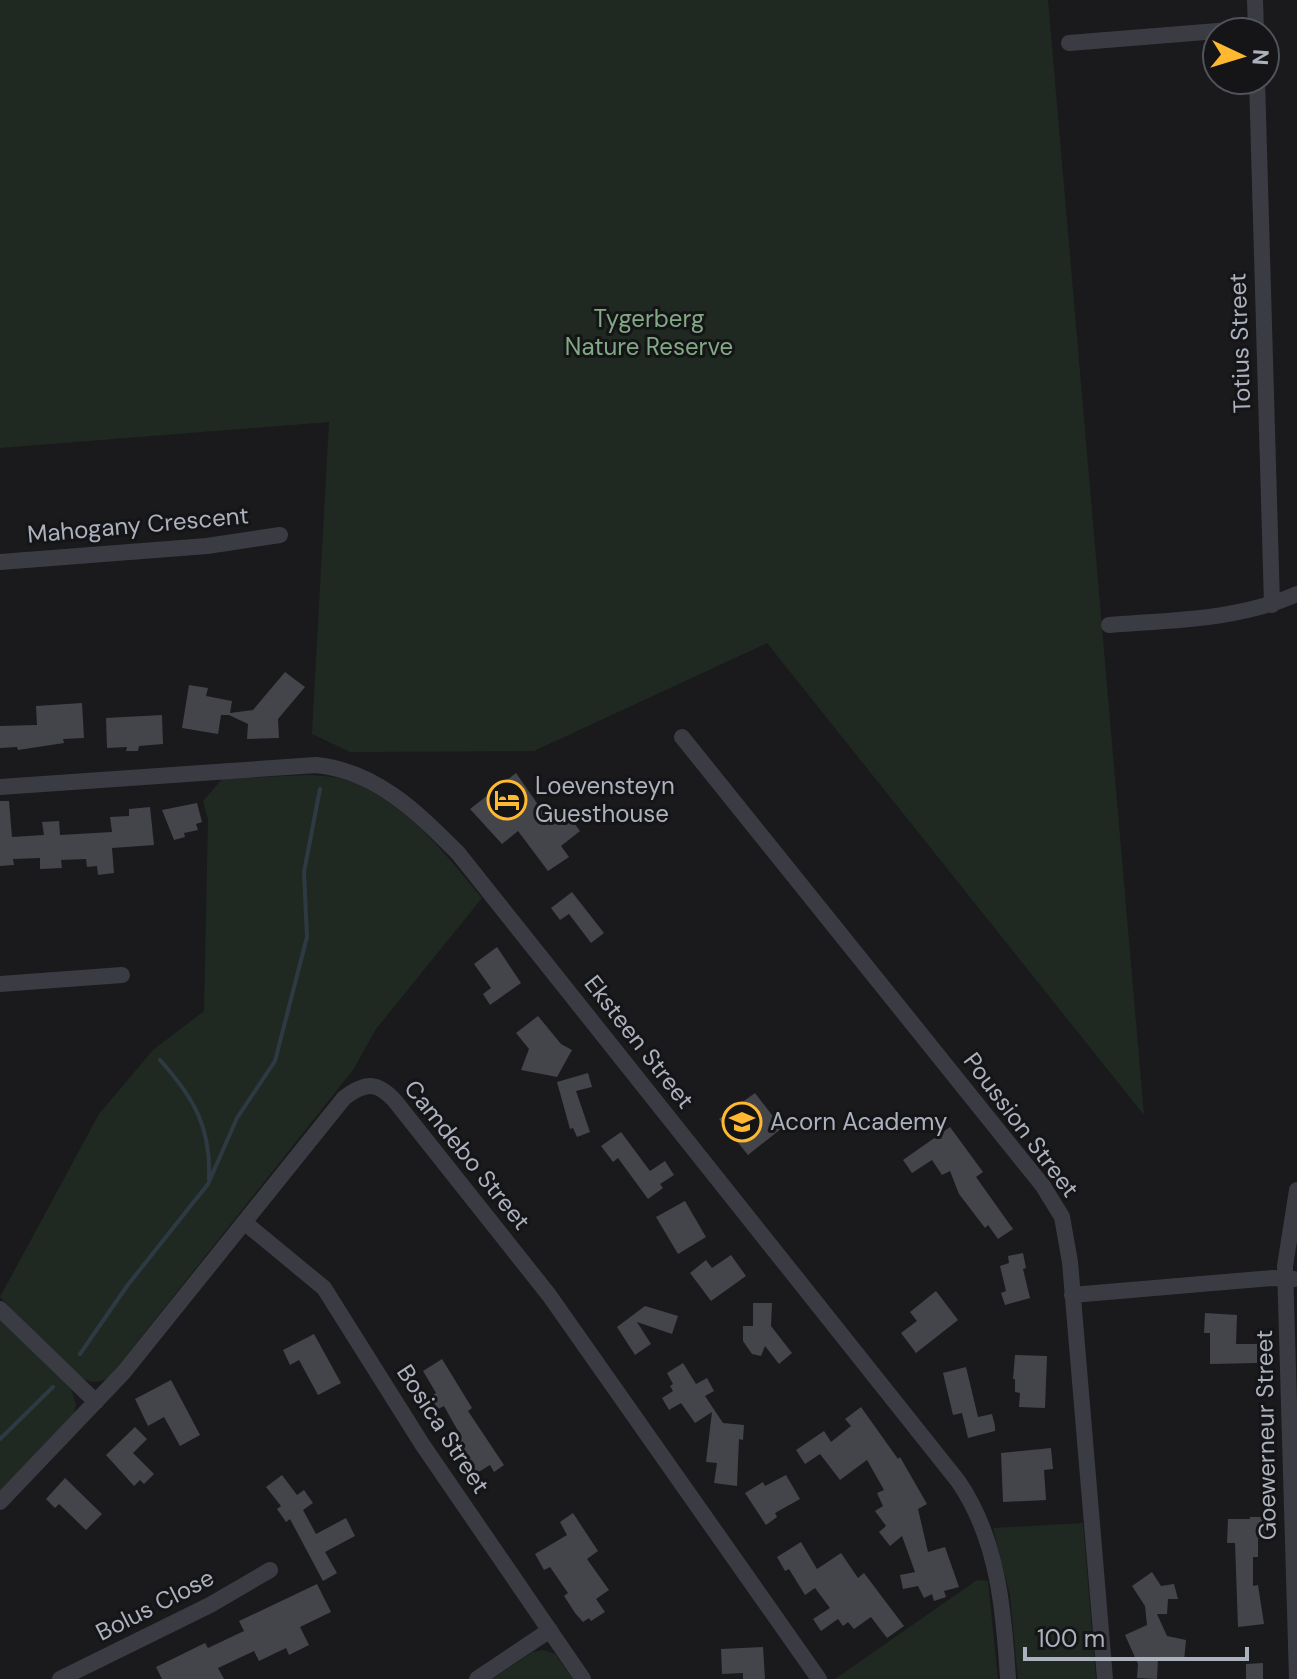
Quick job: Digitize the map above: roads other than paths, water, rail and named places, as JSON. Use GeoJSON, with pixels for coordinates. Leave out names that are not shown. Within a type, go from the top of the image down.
{"type":"FeatureCollection","features":[{"type":"Feature","properties":{"kind":"street"},"geometry":{"type":"LineString","coordinates":[[1069,43],[1201,34]]}},
{"type":"Feature","properties":{"kind":"street","name":"Totius Street"},"geometry":{"type":"LineString","coordinates":[[1257,96],[1272,605]]}},
{"type":"Feature","properties":{"kind":"street","name":"Mahogany Crescent"},"geometry":{"type":"LineString","coordinates":[[0,562],[207,546],[280,535]]}},
{"type":"Feature","properties":{"kind":"street"},"geometry":{"type":"LineString","coordinates":[[1109,625],[1212,617],[1272,605],[1297,594]]}},
{"type":"Feature","properties":{"kind":"street","name":"Poussion Street"},"geometry":{"type":"LineString","coordinates":[[682,737],[1055,1203],[1066,1232],[1105,1679]]}},
{"type":"Feature","properties":{"kind":"street","name":"Eksteen Street"},"geometry":{"type":"LineString","coordinates":[[0,787],[316,765],[339,768],[364,777],[390,791],[427,821],[458,853],[966,1493],[981,1522],[998,1580],[1008,1679]]}},
{"type":"Feature","properties":{"kind":"street"},"geometry":{"type":"LineString","coordinates":[[0,984],[122,975]]}},
{"type":"Feature","properties":{"kind":"street","name":"Camdebo Street"},"geometry":{"type":"LineString","coordinates":[[0,1502],[123,1373],[344,1098],[364,1086],[385,1090],[549,1295],[819,1679]]}},
{"type":"Feature","properties":{"kind":"street","name":"Goewerneur Street"},"geometry":{"type":"LineString","coordinates":[[1297,1190],[1289,1228],[1297,1679]]}},
{"type":"Feature","properties":{"kind":"street","name":"Bosica Street"},"geometry":{"type":"LineString","coordinates":[[244,1222],[324,1288],[422,1444],[583,1679]]}},
{"type":"Feature","properties":{"kind":"street"},"geometry":{"type":"LineString","coordinates":[[1072,1295],[1292,1279]]}},
{"type":"Feature","properties":{"kind":"street"},"geometry":{"type":"LineString","coordinates":[[0,1309],[96,1402]]}},
{"type":"Feature","properties":{"kind":"street","name":"Bolus Close"},"geometry":{"type":"LineString","coordinates":[[60,1679],[210,1605],[270,1570]]}},
{"type":"Feature","properties":{"kind":"street"},"geometry":{"type":"LineString","coordinates":[[477,1679],[550,1630]]}},
{"type":"Feature","properties":{"kind":"waterway"},"geometry":{"type":"LineString","coordinates":[[80,1354],[127,1286],[208,1184],[237,1118],[275,1061],[307,937],[304,872],[320,789]]}},
{"type":"Feature","properties":{"kind":"waterway"},"geometry":{"type":"LineString","coordinates":[[160,1060],[182,1087],[198,1114],[207,1144],[209,1179]]}},
{"type":"Feature","properties":{"kind":"waterway"},"geometry":{"type":"LineString","coordinates":[[0,1439],[53,1387]]}},
{"type":"Feature","properties":{"kind":"place","name":"Loevensteyn Guesthouse"},"geometry":{"type":"Point","coordinates":[507,800]}},
{"type":"Feature","properties":{"kind":"place","name":"Acorn Academy"},"geometry":{"type":"Point","coordinates":[742,1122]}},
{"type":"Feature","properties":{"kind":"park label","name":"Tygerberg Nature Reserve"},"geometry":{"type":"Point","coordinates":[649,333]}}]}
